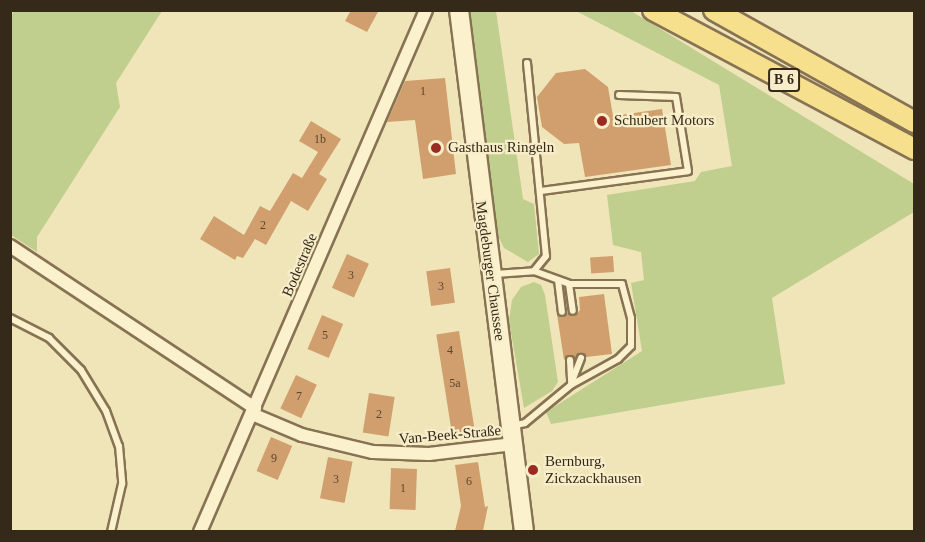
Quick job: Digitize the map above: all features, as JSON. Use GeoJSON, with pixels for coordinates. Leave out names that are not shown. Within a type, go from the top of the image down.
{"type":"FeatureCollection","features":[{"type":"Feature","properties":{"kind":"main road","name":"Magdeburger Chaussee"},"geometry":{"type":"LineString","coordinates":[[459,10],[490,275],[524,531]]}},
{"type":"Feature","properties":{"kind":"main road","name":"B 6"},"geometry":{"type":"LineString","coordinates":[[653,10],[915,149]]}},
{"type":"Feature","properties":{"kind":"main road","name":"B 6"},"geometry":{"type":"LineString","coordinates":[[714,10],[915,122]]}},
{"type":"Feature","properties":{"kind":"street","name":"Bodestraße"},"geometry":{"type":"LineString","coordinates":[[200,531],[426,10]]}},
{"type":"Feature","properties":{"kind":"street","name":"Van-Beek-Straße"},"geometry":{"type":"LineString","coordinates":[[10,246],[253,411],[302,435],[373,452],[429,454],[512,435]]}},
{"type":"Feature","properties":{"kind":"lane"},"geometry":{"type":"LineString","coordinates":[[526,63],[546,256],[534,271]]}},
{"type":"Feature","properties":{"kind":"lane"},"geometry":{"type":"LineString","coordinates":[[541,191],[688,171],[676,97],[619,95]]}},
{"type":"Feature","properties":{"kind":"lane"},"geometry":{"type":"LineString","coordinates":[[490,275],[534,271],[569,284],[622,284],[631,318],[631,346],[618,359],[571,385],[512,435]]}},
{"type":"Feature","properties":{"kind":"lane"},"geometry":{"type":"LineString","coordinates":[[558,280],[562,312]]}},
{"type":"Feature","properties":{"kind":"lane"},"geometry":{"type":"LineString","coordinates":[[569,284],[573,311]]}},
{"type":"Feature","properties":{"kind":"lane"},"geometry":{"type":"LineString","coordinates":[[10,318],[49,338],[81,370],[106,411],[119,446],[122,484],[111,531]]}},
{"type":"Feature","properties":{"kind":"lane"},"geometry":{"type":"LineString","coordinates":[[571,385],[581,358]]}},
{"type":"Feature","properties":{"kind":"lane"},"geometry":{"type":"LineString","coordinates":[[570,360],[571,385]]}},
{"type":"Feature","properties":{"kind":"green space"},"geometry":{"type":"Polygon","coordinates":[[[15,10],[162,11],[116,83],[120,107],[37,237],[37,252],[11,235],[10,17],[15,10]]]}},
{"type":"Feature","properties":{"kind":"green space"},"geometry":{"type":"Polygon","coordinates":[[[470,11],[496,11],[523,199],[534,204],[539,254],[528,262],[504,248],[498,236],[470,11]]]}},
{"type":"Feature","properties":{"kind":"green space"},"geometry":{"type":"Polygon","coordinates":[[[576,11],[631,11],[914,184],[914,212],[772,298],[785,384],[551,424],[546,412],[642,351],[631,283],[644,280],[641,252],[613,245],[607,195],[695,181],[701,172],[732,166],[719,85],[576,11]]]}},
{"type":"Feature","properties":{"kind":"green space"},"geometry":{"type":"Polygon","coordinates":[[[534,282],[541,285],[545,295],[558,382],[552,391],[524,408],[509,321],[512,300],[521,287],[534,282]]]}},
{"type":"Feature","properties":{"kind":"building"},"geometry":{"type":"Polygon","coordinates":[[[351,10],[379,10],[367,32],[345,21],[351,10]]]}},
{"type":"Feature","properties":{"kind":"building","name":"Schubert Motors"},"geometry":{"type":"Polygon","coordinates":[[[585,69],[608,87],[613,116],[662,109],[671,165],[585,177],[579,143],[564,144],[542,127],[537,97],[556,73],[585,69]]]}},
{"type":"Feature","properties":{"kind":"building","name":"Gasthaus Ringeln"},"geometry":{"type":"Polygon","coordinates":[[[445,78],[456,174],[423,179],[415,120],[387,122],[405,81],[445,78]]]}},
{"type":"Feature","properties":{"kind":"building"},"geometry":{"type":"Polygon","coordinates":[[[311,121],[341,139],[319,174],[327,179],[308,211],[291,201],[266,245],[255,239],[243,258],[237,256],[235,260],[200,239],[214,216],[244,235],[260,206],[270,211],[293,173],[302,178],[318,152],[299,141],[311,121]]]}},
{"type":"Feature","properties":{"kind":"building"},"geometry":{"type":"Polygon","coordinates":[[[347,254],[369,264],[354,298],[332,288],[347,254]]]}},
{"type":"Feature","properties":{"kind":"building"},"geometry":{"type":"Polygon","coordinates":[[[613,256],[614,272],[591,274],[590,258],[613,256]]]}},
{"type":"Feature","properties":{"kind":"building"},"geometry":{"type":"Polygon","coordinates":[[[450,268],[455,303],[431,306],[426,271],[450,268]]]}},
{"type":"Feature","properties":{"kind":"building"},"geometry":{"type":"Polygon","coordinates":[[[604,294],[612,354],[586,357],[581,353],[575,359],[569,355],[564,360],[557,314],[563,317],[568,312],[576,315],[580,310],[579,297],[604,294]]]}},
{"type":"Feature","properties":{"kind":"building"},"geometry":{"type":"Polygon","coordinates":[[[322,315],[343,324],[329,358],[308,349],[322,315]]]}},
{"type":"Feature","properties":{"kind":"building"},"geometry":{"type":"Polygon","coordinates":[[[459,331],[475,433],[452,436],[436,335],[459,331]]]}},
{"type":"Feature","properties":{"kind":"building"},"geometry":{"type":"Polygon","coordinates":[[[296,375],[317,385],[301,418],[280,409],[296,375]]]}},
{"type":"Feature","properties":{"kind":"building"},"geometry":{"type":"Polygon","coordinates":[[[369,393],[395,397],[388,437],[363,433],[369,393]]]}},
{"type":"Feature","properties":{"kind":"building"},"geometry":{"type":"Polygon","coordinates":[[[271,437],[292,446],[278,480],[257,471],[271,437]]]}},
{"type":"Feature","properties":{"kind":"building"},"geometry":{"type":"Polygon","coordinates":[[[328,457],[353,462],[345,503],[320,498],[328,457]]]}},
{"type":"Feature","properties":{"kind":"building"},"geometry":{"type":"Polygon","coordinates":[[[478,462],[485,507],[488,506],[483,531],[455,531],[461,506],[455,465],[478,462]]]}},
{"type":"Feature","properties":{"kind":"building"},"geometry":{"type":"Polygon","coordinates":[[[391,468],[417,469],[416,510],[390,509],[391,468]]]}},
{"type":"Feature","properties":{"kind":"place","name":"Schubert Motors"},"geometry":{"type":"Point","coordinates":[602,121]}},
{"type":"Feature","properties":{"kind":"place","name":"Gasthaus Ringeln"},"geometry":{"type":"Point","coordinates":[436,148]}},
{"type":"Feature","properties":{"kind":"place","name":"Bernburg, Zickzackhausen"},"geometry":{"type":"Point","coordinates":[533,470]}}]}
